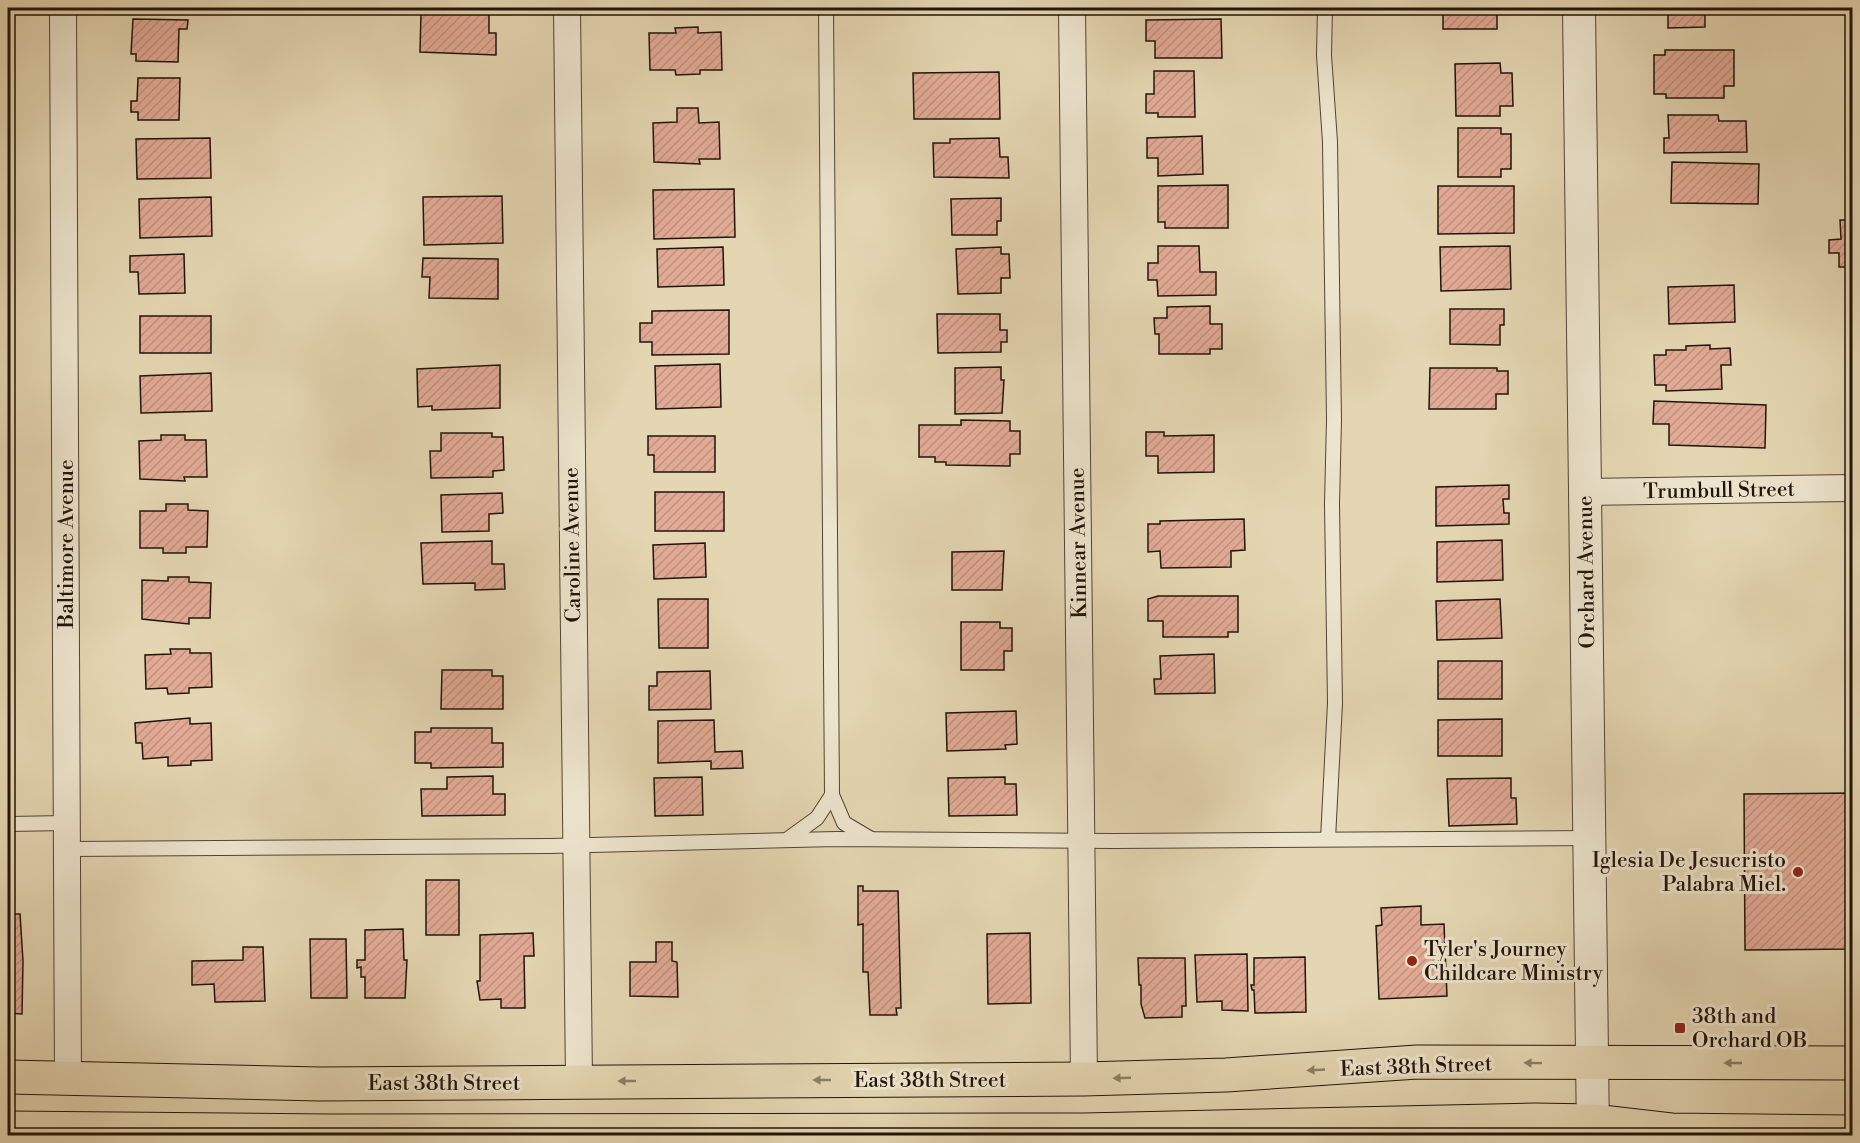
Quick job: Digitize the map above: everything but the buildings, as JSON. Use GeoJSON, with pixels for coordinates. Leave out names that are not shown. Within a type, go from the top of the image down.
{"type":"FeatureCollection","features":[{"type":"Feature","properties":{"kind":"main road","name":"East 38th Street"},"geometry":{"type":"LineString","coordinates":[[8,1077],[320,1084],[1084,1079],[1226,1075],[1417,1062],[1852,1063]]}},
{"type":"Feature","properties":{"kind":"main road"},"geometry":{"type":"LineString","coordinates":[[8,1128],[69,1132],[1084,1133],[1593,1128],[1852,1132]]}},
{"type":"Feature","properties":{"kind":"street","name":"Baltimore Avenue"},"geometry":{"type":"LineString","coordinates":[[63,8],[68,1080]]}},
{"type":"Feature","properties":{"kind":"street","name":"Caroline Avenue"},"geometry":{"type":"LineString","coordinates":[[567,8],[579,1082]]}},
{"type":"Feature","properties":{"kind":"street","name":"Kinnear Avenue"},"geometry":{"type":"LineString","coordinates":[[1072,8],[1084,1079]]}},
{"type":"Feature","properties":{"kind":"street","name":"Orchard Avenue"},"geometry":{"type":"LineString","coordinates":[[1579,8],[1593,1128]]}},
{"type":"Feature","properties":{"kind":"street","name":"Trumbull Street"},"geometry":{"type":"LineString","coordinates":[[1585,492],[1852,488]]}},
{"type":"Feature","properties":{"kind":"lane"},"geometry":{"type":"LineString","coordinates":[[826,8],[832,795],[844,823],[872,839]]}},
{"type":"Feature","properties":{"kind":"lane"},"geometry":{"type":"LineString","coordinates":[[1325,8],[1324,55],[1330,142],[1334,420],[1332,504],[1335,704],[1328,839]]}},
{"type":"Feature","properties":{"kind":"lane"},"geometry":{"type":"LineString","coordinates":[[788,839],[817,818],[832,795]]}},
{"type":"Feature","properties":{"kind":"lane"},"geometry":{"type":"LineString","coordinates":[[8,824],[67,823]]}},
{"type":"Feature","properties":{"kind":"lane"},"geometry":{"type":"LineString","coordinates":[[67,849],[575,845],[788,839],[1081,841],[1589,838]]}},
{"type":"Feature","properties":{"kind":"place","name":"Iglesia De Jesucristo Palabra Miel."},"geometry":{"type":"Point","coordinates":[1798,872]}},
{"type":"Feature","properties":{"kind":"place","name":"Tyler's Journey Childcare Ministry"},"geometry":{"type":"Point","coordinates":[1412,961]}},
{"type":"Feature","properties":{"kind":"place","name":"38th and Orchard OB"},"geometry":{"type":"Point","coordinates":[1680,1028]}}]}
